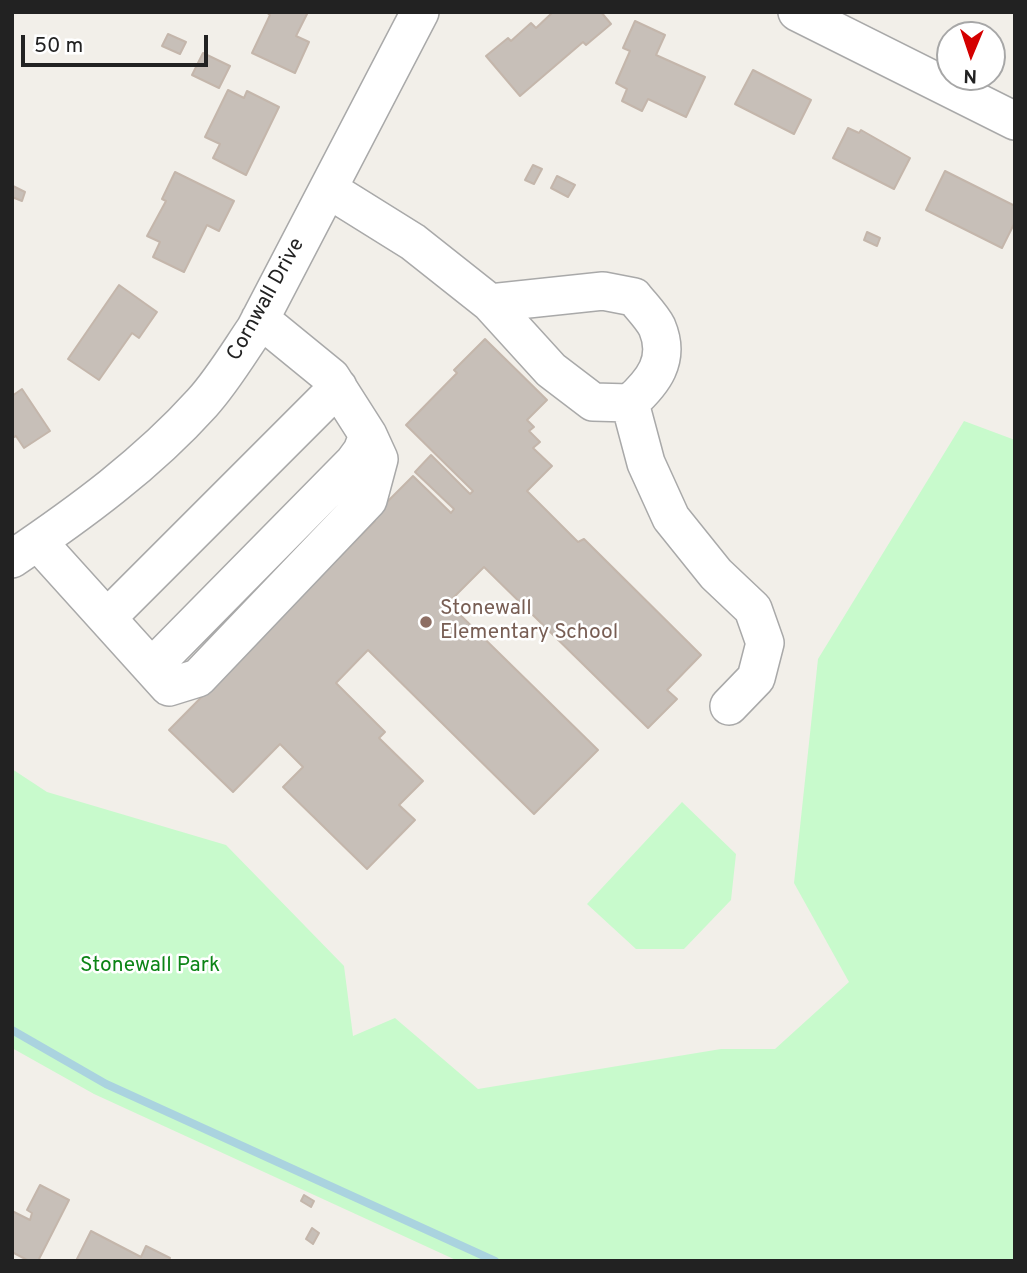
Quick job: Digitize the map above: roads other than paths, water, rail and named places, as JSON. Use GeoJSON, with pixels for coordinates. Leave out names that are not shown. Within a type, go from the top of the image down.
{"type":"FeatureCollection","features":[{"type":"Feature","properties":{"kind":"street","name":"Cornwall Drive"},"geometry":{"type":"LineString","coordinates":[[25,550],[150,456],[203,402],[229,368],[260,320],[420,12]]}},
{"type":"Feature","properties":{"kind":"street"},"geometry":{"type":"LineString","coordinates":[[797,12],[1015,121]]}},
{"type":"Feature","properties":{"kind":"street"},"geometry":{"type":"LineString","coordinates":[[328,188],[414,242],[490,303],[551,370],[593,402],[630,403],[652,382],[663,350],[656,326],[634,297],[603,291],[490,303]]}},
{"type":"Feature","properties":{"kind":"street"},"geometry":{"type":"LineString","coordinates":[[25,550],[107,618],[169,687],[198,678],[368,500],[379,459],[368,435],[331,377],[260,320]]}},
{"type":"Feature","properties":{"kind":"street"},"geometry":{"type":"LineString","coordinates":[[107,618],[338,387]]}},
{"type":"Feature","properties":{"kind":"street"},"geometry":{"type":"LineString","coordinates":[[630,403],[646,463],[671,518],[716,574],[753,609],[765,643],[756,678],[729,706]]}},
{"type":"Feature","properties":{"kind":"waterway"},"geometry":{"type":"LineString","coordinates":[[12,1030],[106,1084],[495,1261]]}},
{"type":"Feature","properties":{"kind":"place","name":"Stonewall Elementary School"},"geometry":{"type":"Point","coordinates":[426,622]}},
{"type":"Feature","properties":{"kind":"park label","name":"Stonewall Park"},"geometry":{"type":"Point","coordinates":[150,967]}}]}
